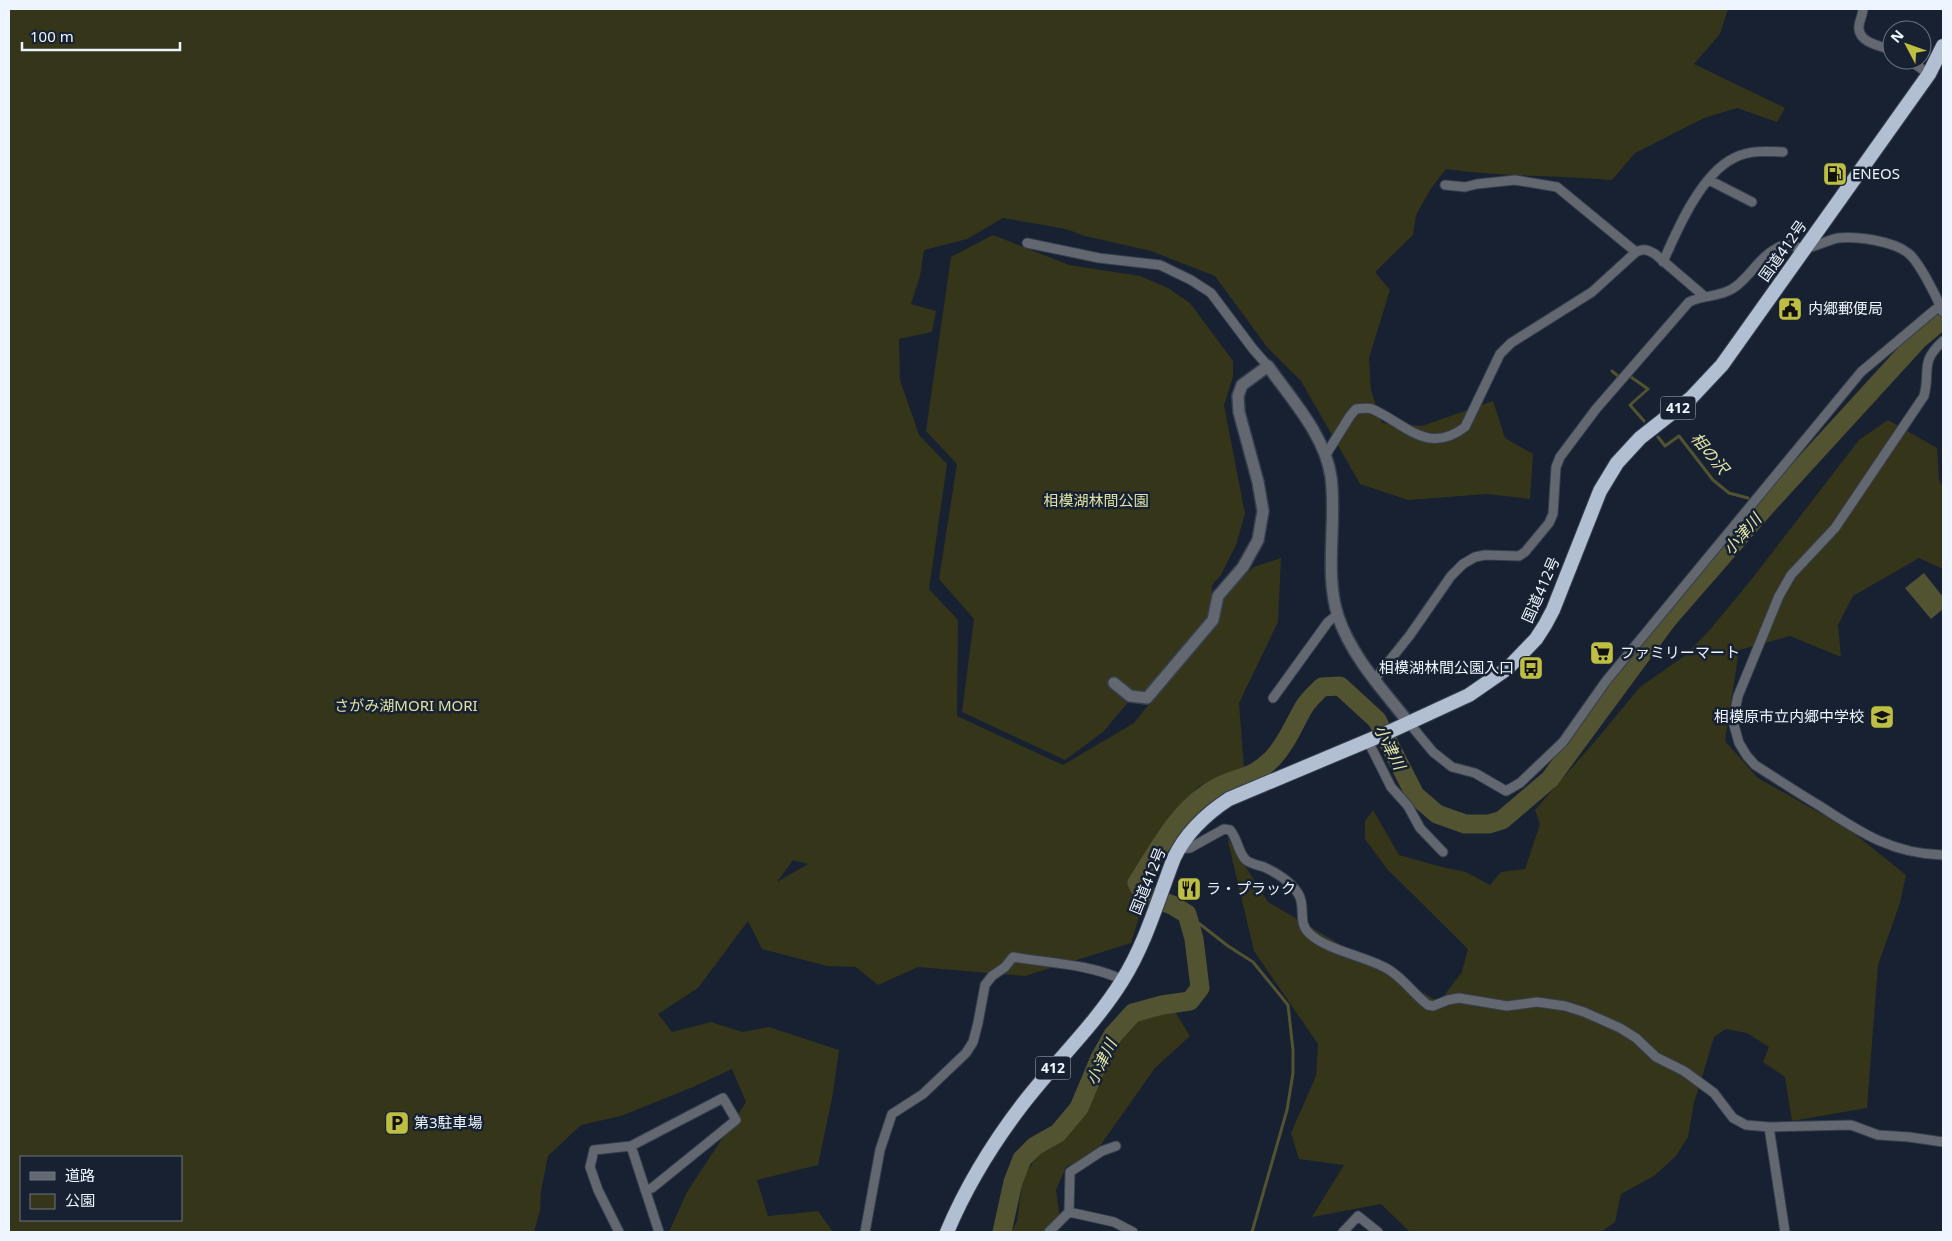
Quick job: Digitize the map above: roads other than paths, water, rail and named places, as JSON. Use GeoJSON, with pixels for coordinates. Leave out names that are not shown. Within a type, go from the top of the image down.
{"type":"FeatureCollection","features":[{"type":"Feature","properties":{"kind":"highway","name":"国道412号"},"geometry":{"type":"LineString","coordinates":[[947,1232],[981,1166],[1001,1135],[1023,1104],[1123,980],[1141,945],[1178,849],[1197,825],[1212,810],[1229,799],[1391,731],[1470,695],[1491,682],[1508,668],[1536,639],[1553,610],[1600,491],[1617,463],[1640,438],[1691,398],[1717,371],[1928,74],[1943,46]]}},
{"type":"Feature","properties":{"kind":"street"},"geometry":{"type":"LineString","coordinates":[[1863,9],[1859,28],[1861,36],[1869,42],[1882,47]]}},
{"type":"Feature","properties":{"kind":"street"},"geometry":{"type":"LineString","coordinates":[[1923,70],[1928,74]]}},
{"type":"Feature","properties":{"kind":"street"},"geometry":{"type":"LineString","coordinates":[[1663,262],[1682,218],[1718,170],[1734,158],[1750,152],[1783,152]]}},
{"type":"Feature","properties":{"kind":"street"},"geometry":{"type":"LineString","coordinates":[[1445,185],[1466,187],[1515,180],[1557,187],[1636,252]]}},
{"type":"Feature","properties":{"kind":"street"},"geometry":{"type":"LineString","coordinates":[[1709,180],[1752,202]]}},
{"type":"Feature","properties":{"kind":"street"},"geometry":{"type":"LineString","coordinates":[[1027,243],[1054,247],[1099,258],[1160,265],[1191,280],[1211,293],[1268,366],[1312,429],[1326,456],[1330,477],[1332,589],[1337,615],[1353,648],[1375,679],[1433,752],[1452,768],[1475,773],[1506,791],[1520,783],[1563,742],[1612,673],[1861,372],[1942,306],[1909,253],[1874,240],[1858,238],[1830,240],[1804,248],[1790,243],[1776,248],[1762,258],[1734,288],[1720,295],[1704,296],[1689,302],[1596,409],[1560,457],[1556,467],[1553,514],[1549,523],[1525,552],[1519,556],[1485,555],[1475,557],[1463,564],[1451,576],[1410,635],[1375,679]]}},
{"type":"Feature","properties":{"kind":"street"},"geometry":{"type":"LineString","coordinates":[[1326,456],[1356,409],[1370,408],[1413,433],[1433,440],[1455,434],[1465,427],[1500,354],[1510,343],[1592,292],[1636,252],[1647,249],[1704,296]]}},
{"type":"Feature","properties":{"kind":"street"},"geometry":{"type":"LineString","coordinates":[[1943,341],[1928,358],[1926,389],[1919,403],[1835,528],[1796,569],[1784,585],[1738,696],[1734,715],[1736,734],[1742,749],[1746,756],[1762,770],[1876,840],[1908,851],[1943,854]]}},
{"type":"Feature","properties":{"kind":"street"},"geometry":{"type":"LineString","coordinates":[[1114,683],[1130,696],[1147,698],[1213,620],[1218,596],[1243,567],[1258,540],[1263,511],[1258,482],[1239,412],[1238,396],[1242,385],[1268,366]]}},
{"type":"Feature","properties":{"kind":"street"},"geometry":{"type":"LineString","coordinates":[[1273,698],[1328,622],[1337,615]]}},
{"type":"Feature","properties":{"kind":"street"},"geometry":{"type":"LineString","coordinates":[[1371,739],[1391,787],[1408,806],[1425,834],[1443,852]]}},
{"type":"Feature","properties":{"kind":"street"},"geometry":{"type":"LineString","coordinates":[[1178,849],[1190,848],[1224,829],[1228,829],[1233,834],[1247,860],[1289,882],[1299,895],[1302,905],[1302,924],[1310,935],[1323,943],[1368,959],[1390,970],[1428,1005],[1433,1006],[1459,998],[1507,1006],[1537,1002],[1565,1006],[1584,1012],[1620,1028],[1636,1038],[1656,1057],[1684,1071],[1714,1093],[1729,1113],[1741,1124],[1769,1127],[1851,1125],[1878,1135],[1943,1142]]}},
{"type":"Feature","properties":{"kind":"street"},"geometry":{"type":"LineString","coordinates":[[864,1232],[880,1150],[892,1114],[923,1094],[966,1053],[973,1042],[986,985],[992,976],[1005,967],[1013,957],[1080,968],[1123,980]]}},
{"type":"Feature","properties":{"kind":"street"},"geometry":{"type":"LineString","coordinates":[[619,1232],[598,1190],[590,1167],[594,1150],[631,1146],[723,1098],[736,1120],[652,1188],[645,1190]]}},
{"type":"Feature","properties":{"kind":"street"},"geometry":{"type":"LineString","coordinates":[[1769,1127],[1785,1232]]}},
{"type":"Feature","properties":{"kind":"street"},"geometry":{"type":"LineString","coordinates":[[631,1146],[659,1232]]}},
{"type":"Feature","properties":{"kind":"street"},"geometry":{"type":"LineString","coordinates":[[1049,1232],[1069,1212],[1070,1172],[1102,1151],[1116,1146]]}},
{"type":"Feature","properties":{"kind":"street"},"geometry":{"type":"LineString","coordinates":[[1069,1212],[1114,1222],[1133,1232]]}},
{"type":"Feature","properties":{"kind":"street"},"geometry":{"type":"LineString","coordinates":[[1343,1232],[1358,1216],[1378,1232]]}},
{"type":"Feature","properties":{"kind":"waterway","name":"小津川"},"geometry":{"type":"LineString","coordinates":[[1002,1232],[1013,1182],[1022,1159],[1035,1146],[1058,1133],[1079,1108],[1100,1058],[1113,1035],[1133,1013],[1162,1005],[1190,1001],[1200,988],[1194,939],[1187,914],[1172,905],[1143,894],[1137,883],[1162,843],[1192,805],[1218,787],[1252,774],[1265,765],[1282,747],[1304,707],[1312,697],[1322,687],[1340,686],[1377,720],[1415,795],[1437,814],[1465,824],[1489,824],[1502,820],[1550,779],[1667,620],[1768,504],[1918,340],[1943,319]]}},
{"type":"Feature","properties":{"kind":"waterway","name":"相の沢"},"geometry":{"type":"LineString","coordinates":[[1612,371],[1618,376]]}},
{"type":"Feature","properties":{"kind":"waterway","name":"相の沢"},"geometry":{"type":"LineString","coordinates":[[1631,377],[1648,389],[1630,405],[1644,421]]}},
{"type":"Feature","properties":{"kind":"waterway","name":"相の沢"},"geometry":{"type":"LineString","coordinates":[[1658,437],[1665,446],[1679,436],[1713,480],[1729,493],[1748,498]]}},
{"type":"Feature","properties":{"kind":"waterway","name":"相の沢"},"geometry":{"type":"LineString","coordinates":[[1764,503],[1768,504]]}},
{"type":"Feature","properties":{"kind":"waterway"},"geometry":{"type":"LineString","coordinates":[[1187,914],[1228,946],[1253,962],[1288,1005],[1293,1050],[1293,1073],[1287,1110],[1252,1232]]}},
{"type":"Feature","properties":{"kind":"place","name":"ENEOS"},"geometry":{"type":"Point","coordinates":[1835,174]}},
{"type":"Feature","properties":{"kind":"place","name":"内郷郵便局"},"geometry":{"type":"Point","coordinates":[1790,309]}},
{"type":"Feature","properties":{"kind":"place","name":"ファミリーマート"},"geometry":{"type":"Point","coordinates":[1602,653]}},
{"type":"Feature","properties":{"kind":"place","name":"相模湖林間公園入口"},"geometry":{"type":"Point","coordinates":[1531,668]}},
{"type":"Feature","properties":{"kind":"place","name":"相模原市立内郷中学校"},"geometry":{"type":"Point","coordinates":[1882,717]}},
{"type":"Feature","properties":{"kind":"place","name":"ラ・プラック"},"geometry":{"type":"Point","coordinates":[1189,889]}},
{"type":"Feature","properties":{"kind":"place","name":"第3駐車場"},"geometry":{"type":"Point","coordinates":[397,1123]}},
{"type":"Feature","properties":{"kind":"park label","name":"相模湖林間公園"},"geometry":{"type":"Point","coordinates":[1096,501]}},
{"type":"Feature","properties":{"kind":"park label","name":"さがみ湖MORI MORI"},"geometry":{"type":"Point","coordinates":[406,706]}}]}
